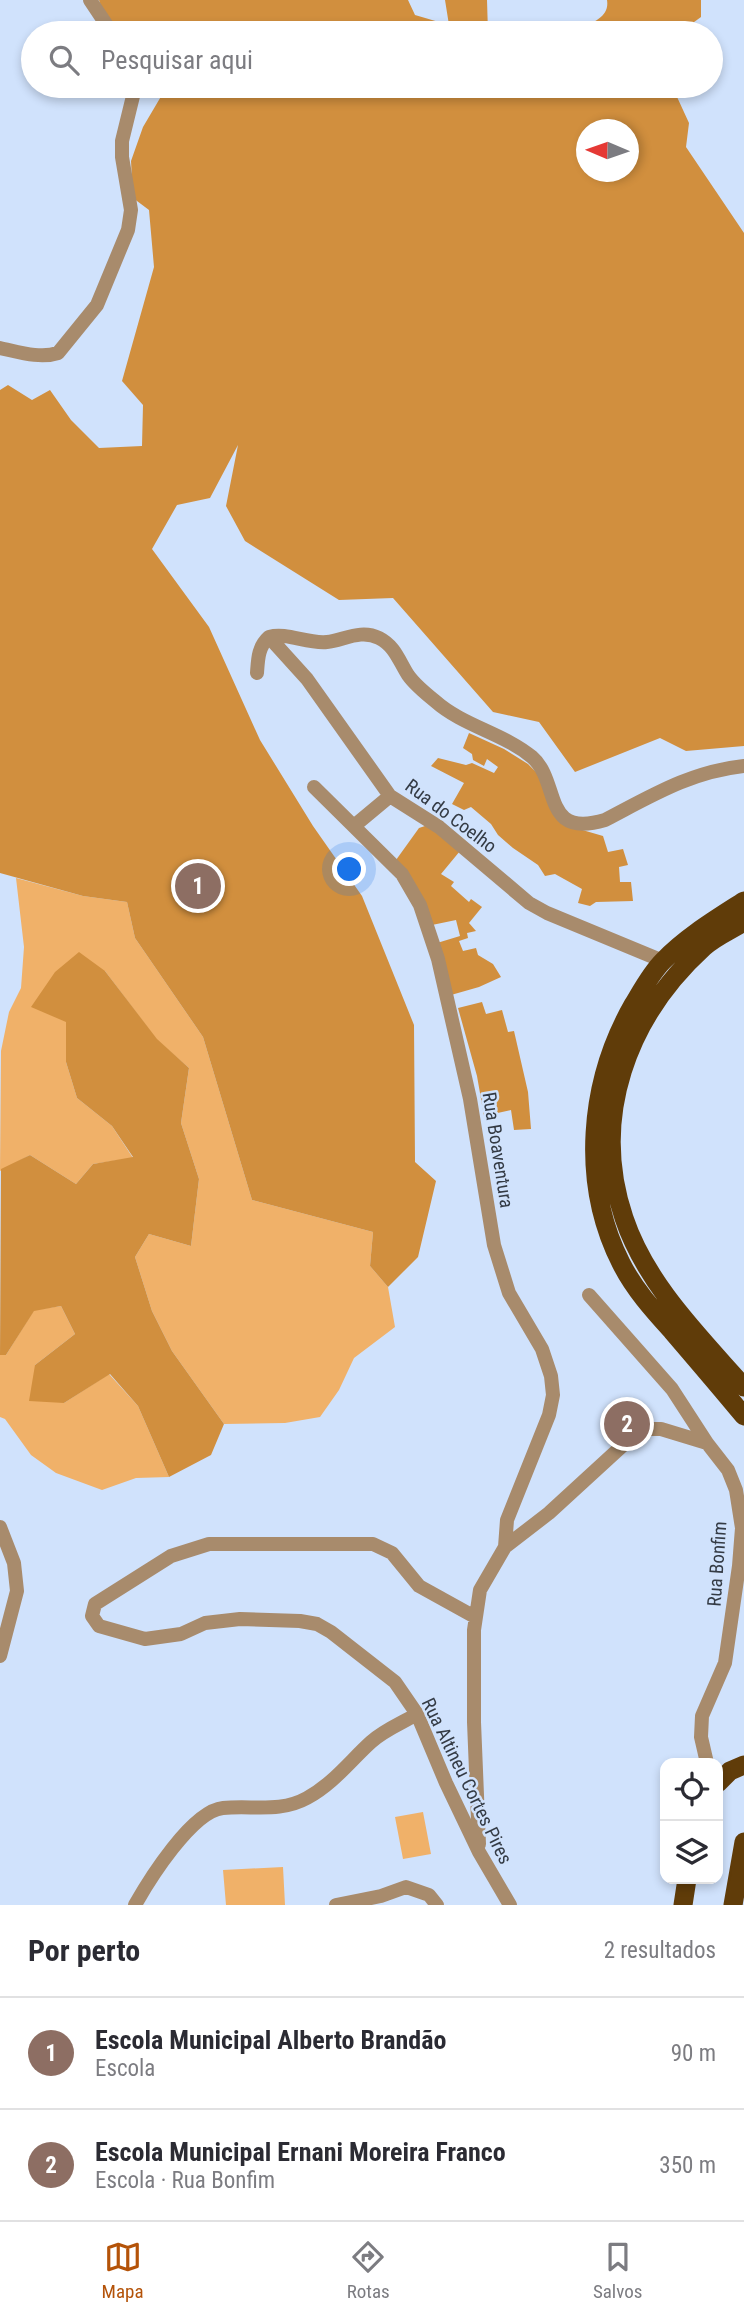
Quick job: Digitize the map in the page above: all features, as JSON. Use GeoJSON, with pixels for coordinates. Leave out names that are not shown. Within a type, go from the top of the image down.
{"type":"FeatureCollection","features":[{"type":"Feature","properties":{"kind":"highway"},"geometry":{"type":"LineString","coordinates":[[744,901],[705,926],[663,961],[643,989],[622,1025],[607,1059],[598,1098],[594,1147],[599,1202],[621,1264],[642,1297],[744,1416]]}},
{"type":"Feature","properties":{"kind":"highway"},"geometry":{"type":"LineString","coordinates":[[744,922],[705,946],[677,975],[632,1042],[616,1088],[612,1134],[613,1178],[624,1220],[640,1252],[656,1281],[685,1320],[744,1387]]}},
{"type":"Feature","properties":{"kind":"highway"},"geometry":{"type":"LineString","coordinates":[[723,1777],[744,1765]]}},
{"type":"Feature","properties":{"kind":"highway"},"geometry":{"type":"LineString","coordinates":[[733,1905],[744,1842]]}},
{"type":"Feature","properties":{"kind":"highway"},"geometry":{"type":"LineString","coordinates":[[683,1905],[686,1884]]}},
{"type":"Feature","properties":{"kind":"street"},"geometry":{"type":"LineString","coordinates":[[90,0],[104,21]]}},
{"type":"Feature","properties":{"kind":"street"},"geometry":{"type":"LineString","coordinates":[[0,348],[33,355],[50,356],[58,353],[97,305],[128,230],[131,210],[122,141],[133,98]]}},
{"type":"Feature","properties":{"kind":"street"},"geometry":{"type":"LineString","coordinates":[[257,673],[262,643],[269,637],[276,635],[310,643],[329,642],[350,635],[377,637],[389,645],[407,674],[437,704],[459,719],[524,751],[534,759],[542,769],[555,808],[564,817],[580,824],[605,820],[677,782],[716,769],[744,766]]}},
{"type":"Feature","properties":{"kind":"street","name":"Rua do Coelho"},"geometry":{"type":"LineString","coordinates":[[269,637],[307,680],[390,796],[439,827],[529,903],[663,961]]}},
{"type":"Feature","properties":{"kind":"street","name":"Rua Boaventura"},"geometry":{"type":"LineString","coordinates":[[314,787],[402,874],[420,905],[438,959],[471,1099],[494,1245],[509,1293],[542,1349],[551,1376],[553,1395],[549,1415],[507,1520],[505,1547]]}},
{"type":"Feature","properties":{"kind":"street"},"geometry":{"type":"LineString","coordinates":[[354,827],[390,796]]}},
{"type":"Feature","properties":{"kind":"street","name":"Rua Bonfim"},"geometry":{"type":"LineString","coordinates":[[589,1295],[672,1389],[728,1470],[736,1490],[742,1528],[733,1610],[725,1663],[702,1716],[701,1737],[706,1758]]}},
{"type":"Feature","properties":{"kind":"street"},"geometry":{"type":"LineString","coordinates":[[479,1852],[474,1722],[475,1617],[480,1590],[505,1547],[549,1513],[633,1436],[645,1429],[662,1429],[707,1443]]}},
{"type":"Feature","properties":{"kind":"street"},"geometry":{"type":"LineString","coordinates":[[0,1527],[14,1563],[17,1580],[15,1599],[0,1656]]}},
{"type":"Feature","properties":{"kind":"street","name":"Rua Altineu Cortes Pires"},"geometry":{"type":"LineString","coordinates":[[475,1617],[419,1586],[392,1553],[373,1544],[209,1544],[171,1556],[95,1604],[92,1616],[99,1626],[145,1639],[181,1634],[205,1623],[240,1619],[281,1619],[317,1625],[331,1632],[394,1682],[417,1714],[479,1852],[494,1882],[510,1905]]}},
{"type":"Feature","properties":{"kind":"street"},"geometry":{"type":"LineString","coordinates":[[135,1905],[152,1875],[173,1848],[205,1815],[222,1808],[265,1809],[303,1801],[326,1786],[373,1740],[417,1714]]}},
{"type":"Feature","properties":{"kind":"street"},"geometry":{"type":"LineString","coordinates":[[336,1905],[382,1900],[406,1887],[429,1895],[438,1905]]}},
{"type":"Feature","properties":{"kind":"shaded area"},"geometry":{"type":"Polygon","coordinates":[[[99,0],[408,0],[415,15],[435,21],[110,21],[103,12],[99,0]]]}},
{"type":"Feature","properties":{"kind":"shaded area"},"geometry":{"type":"Polygon","coordinates":[[[445,0],[487,0],[488,21],[448,21],[445,0]]]}},
{"type":"Feature","properties":{"kind":"shaded area"},"geometry":{"type":"Polygon","coordinates":[[[607,0],[701,0],[701,17],[696,21],[595,21],[606,10],[607,0]]]}},
{"type":"Feature","properties":{"kind":"shaded area"},"geometry":{"type":"Polygon","coordinates":[[[160,98],[678,98],[689,123],[686,147],[744,233],[744,746],[686,751],[660,738],[575,772],[539,722],[493,712],[393,598],[339,600],[245,541],[226,506],[238,445],[210,498],[177,505],[152,549],[209,627],[260,740],[313,826],[362,896],[414,1025],[415,1162],[436,1181],[418,1257],[388,1287],[370,1266],[373,1232],[252,1200],[203,1037],[135,938],[127,902],[83,896],[0,873],[0,390],[8,385],[32,400],[50,390],[71,420],[99,448],[142,446],[143,405],[122,381],[154,267],[149,210],[133,198],[131,161],[143,127],[160,98]]]}},
{"type":"Feature","properties":{"kind":"shaded area"},"geometry":{"type":"Polygon","coordinates":[[[469,733],[504,749],[528,764],[579,829],[603,836],[608,852],[623,849],[628,865],[619,867],[620,882],[631,882],[633,901],[596,902],[590,906],[578,903],[582,889],[555,874],[545,876],[538,865],[513,848],[471,807],[464,810],[452,804],[464,783],[431,766],[438,758],[466,765],[472,763],[494,773],[498,767],[487,759],[484,766],[473,760],[472,754],[463,748],[469,733]]]}},
{"type":"Feature","properties":{"kind":"shaded area"},"geometry":{"type":"Polygon","coordinates":[[[428,825],[460,851],[441,874],[454,882],[451,886],[469,902],[471,899],[482,907],[469,923],[476,931],[467,933],[468,938],[459,941],[463,951],[476,948],[478,955],[493,964],[501,977],[451,995],[437,943],[460,936],[456,920],[432,925],[396,860],[419,828],[428,825]]]}},
{"type":"Feature","properties":{"kind":"shaded area"},"geometry":{"type":"Polygon","coordinates":[[[16,878],[83,896],[127,902],[135,938],[203,1037],[252,1200],[373,1232],[370,1266],[388,1287],[395,1327],[354,1358],[339,1390],[320,1417],[285,1423],[224,1424],[172,1351],[152,1311],[135,1257],[149,1234],[191,1246],[199,1179],[181,1123],[189,1068],[157,1040],[105,971],[66,1022],[66,1062],[77,1098],[112,1126],[133,1158],[93,1164],[76,1184],[30,1155],[0,1171],[1,1051],[9,1012],[21,988],[24,947],[16,878]]]}},
{"type":"Feature","properties":{"kind":"shaded area"},"geometry":{"type":"Polygon","coordinates":[[[79,952],[105,971],[157,1039],[189,1068],[181,1123],[199,1179],[191,1246],[149,1234],[135,1257],[152,1311],[172,1351],[224,1424],[211,1455],[169,1477],[138,1406],[110,1374],[64,1403],[29,1401],[35,1365],[75,1334],[61,1306],[34,1311],[6,1355],[0,1355],[1,1169],[30,1155],[76,1184],[93,1164],[133,1157],[112,1126],[77,1098],[66,1062],[66,1022],[31,1007],[55,972],[79,952]]]}},
{"type":"Feature","properties":{"kind":"shaded area"},"geometry":{"type":"Polygon","coordinates":[[[482,1002],[486,1014],[502,1010],[508,1032],[514,1031],[528,1092],[531,1129],[514,1130],[511,1110],[484,1116],[477,1076],[458,1008],[482,1002]]]}},
{"type":"Feature","properties":{"kind":"shaded area"},"geometry":{"type":"Polygon","coordinates":[[[61,1306],[75,1334],[35,1365],[64,1403],[109,1374],[138,1406],[169,1477],[136,1478],[102,1490],[56,1473],[31,1455],[5,1419],[0,1417],[0,1355],[6,1355],[34,1310],[61,1306]]]}},
{"type":"Feature","properties":{"kind":"shaded area"},"geometry":{"type":"Polygon","coordinates":[[[423,1812],[431,1854],[403,1859],[395,1817],[423,1812]]]}},
{"type":"Feature","properties":{"kind":"shaded area"},"geometry":{"type":"Polygon","coordinates":[[[283,1867],[285,1905],[226,1905],[223,1870],[283,1867]]]}},
{"type":"Feature","properties":{"kind":"place","name":"Escola Municipal Alberto Brandão"},"geometry":{"type":"Point","coordinates":[198,886]}},
{"type":"Feature","properties":{"kind":"place","name":"Escola Municipal Ernani Moreira Franco"},"geometry":{"type":"Point","coordinates":[627,1424]}}]}
